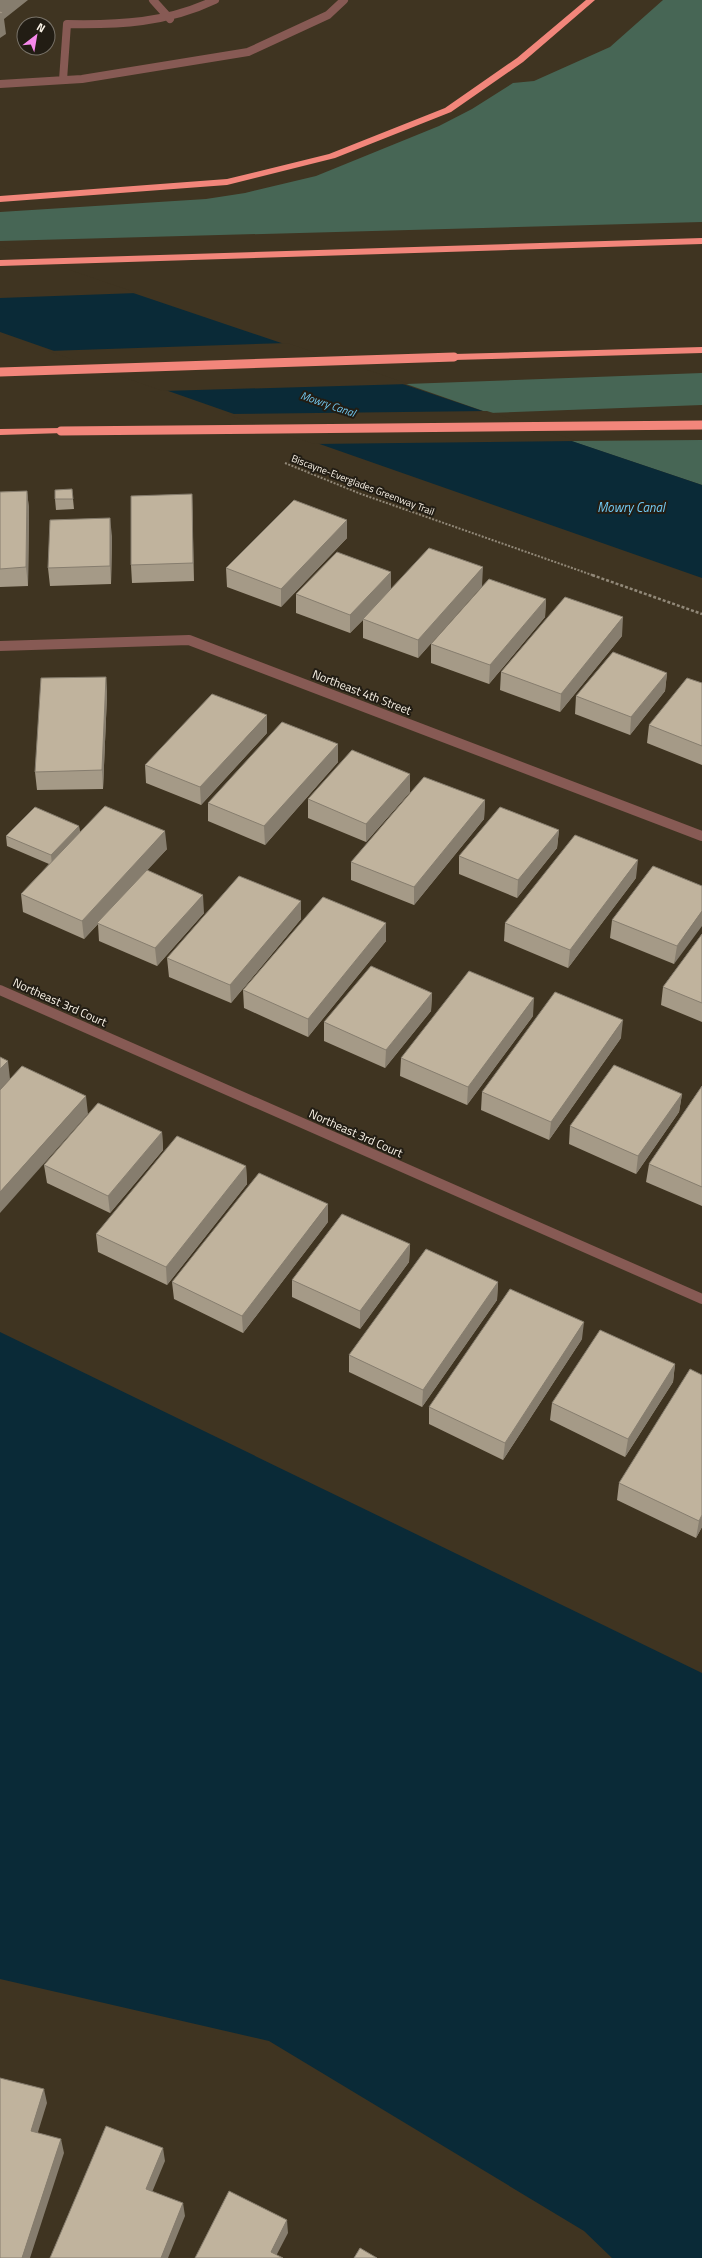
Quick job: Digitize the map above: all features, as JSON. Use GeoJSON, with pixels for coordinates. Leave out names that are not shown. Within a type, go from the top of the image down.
{"type":"FeatureCollection","features":[{"type":"Feature","properties":{"kind":"highway"},"geometry":{"type":"LineString","coordinates":[[0,199],[227,182],[332,156],[448,110],[520,60],[591,0]]}},
{"type":"Feature","properties":{"kind":"highway"},"geometry":{"type":"LineString","coordinates":[[0,263],[702,241]]}},
{"type":"Feature","properties":{"kind":"highway"},"geometry":{"type":"LineString","coordinates":[[0,372],[702,350]]}},
{"type":"Feature","properties":{"kind":"highway"},"geometry":{"type":"LineString","coordinates":[[0,432],[702,424]]}},
{"type":"Feature","properties":{"kind":"street"},"geometry":{"type":"LineString","coordinates":[[153,0],[170,19]]}},
{"type":"Feature","properties":{"kind":"street"},"geometry":{"type":"LineString","coordinates":[[63,80],[67,24],[122,25],[170,19],[215,0]]}},
{"type":"Feature","properties":{"kind":"street"},"geometry":{"type":"LineString","coordinates":[[0,84],[82,79],[248,52],[328,15],[344,0]]}},
{"type":"Feature","properties":{"kind":"street","name":"Northeast 4th Street"},"geometry":{"type":"LineString","coordinates":[[0,646],[189,640],[702,836]]}},
{"type":"Feature","properties":{"kind":"street","name":"Northeast 3rd Court"},"geometry":{"type":"LineString","coordinates":[[0,990],[702,1299]]}},
{"type":"Feature","properties":{"kind":"path","name":"Biscayne-Everglades Greenway Trail"},"geometry":{"type":"LineString","coordinates":[[281,461],[374,499],[702,614]]}},
{"type":"Feature","properties":{"kind":"green space"},"geometry":{"type":"Polygon","coordinates":[[[663,0],[702,0],[702,222],[0,241],[0,212],[206,199],[245,193],[316,176],[439,126],[472,109],[513,83],[534,81],[610,47],[663,0]]]}},
{"type":"Feature","properties":{"kind":"green space"},"geometry":{"type":"Polygon","coordinates":[[[702,373],[702,405],[489,413],[406,384],[702,373]]]}},
{"type":"Feature","properties":{"kind":"green space"},"geometry":{"type":"Polygon","coordinates":[[[702,440],[702,485],[571,441],[702,440]]]}},
{"type":"Feature","properties":{"kind":"water","name":"Mowry Canal"},"geometry":{"type":"Polygon","coordinates":[[[0,248],[702,485],[702,578],[0,332],[0,248]]]}},
{"type":"Feature","properties":{"kind":"water"},"geometry":{"type":"Polygon","coordinates":[[[0,1332],[702,1673],[702,2258],[612,2258],[584,2231],[269,2041],[0,1979],[0,1332]]]}},
{"type":"Feature","properties":{"kind":"pier"},"geometry":{"type":"Polygon","coordinates":[[[0,246],[137,293],[0,298],[0,246]]]}},
{"type":"Feature","properties":{"kind":"pier"},"geometry":{"type":"Polygon","coordinates":[[[287,343],[409,384],[163,391],[48,351],[287,343]]]}},
{"type":"Feature","properties":{"kind":"pier"},"geometry":{"type":"Polygon","coordinates":[[[487,411],[578,441],[314,444],[226,414],[487,411]]]}},
{"type":"Feature","properties":{"kind":"building"},"geometry":{"type":"Polygon","coordinates":[[[72,489],[73,499],[55,499],[55,490],[72,489]]]}},
{"type":"Feature","properties":{"kind":"building"},"geometry":{"type":"Polygon","coordinates":[[[27,491],[26,567],[0,569],[0,492],[27,491]]]}},
{"type":"Feature","properties":{"kind":"building"},"geometry":{"type":"Polygon","coordinates":[[[192,494],[193,563],[131,565],[131,496],[192,494]]]}},
{"type":"Feature","properties":{"kind":"building"},"geometry":{"type":"Polygon","coordinates":[[[294,500],[347,520],[281,589],[226,568],[294,500]]]}},
{"type":"Feature","properties":{"kind":"building"},"geometry":{"type":"Polygon","coordinates":[[[110,518],[110,566],[48,568],[50,520],[110,518]]]}},
{"type":"Feature","properties":{"kind":"building"},"geometry":{"type":"Polygon","coordinates":[[[429,548],[483,567],[418,640],[363,619],[429,548]]]}},
{"type":"Feature","properties":{"kind":"building"},"geometry":{"type":"Polygon","coordinates":[[[337,552],[391,572],[350,615],[296,594],[337,552]]]}},
{"type":"Feature","properties":{"kind":"building"},"geometry":{"type":"Polygon","coordinates":[[[489,579],[546,599],[490,665],[431,644],[489,579]]]}},
{"type":"Feature","properties":{"kind":"building"},"geometry":{"type":"Polygon","coordinates":[[[565,597],[623,617],[561,694],[501,672],[565,597]]]}},
{"type":"Feature","properties":{"kind":"building"},"geometry":{"type":"Polygon","coordinates":[[[613,652],[667,673],[631,717],[576,696],[613,652]]]}},
{"type":"Feature","properties":{"kind":"building"},"geometry":{"type":"Polygon","coordinates":[[[106,677],[102,770],[35,772],[41,678],[106,677]]]}},
{"type":"Feature","properties":{"kind":"building"},"geometry":{"type":"Polygon","coordinates":[[[687,678],[702,683],[702,746],[649,725],[687,678]]]}},
{"type":"Feature","properties":{"kind":"building"},"geometry":{"type":"Polygon","coordinates":[[[212,694],[267,715],[200,787],[145,765],[212,694]]]}},
{"type":"Feature","properties":{"kind":"building"},"geometry":{"type":"Polygon","coordinates":[[[282,722],[338,744],[264,826],[208,803],[282,722]]]}},
{"type":"Feature","properties":{"kind":"building"},"geometry":{"type":"Polygon","coordinates":[[[352,750],[410,774],[366,824],[308,799],[352,750]]]}},
{"type":"Feature","properties":{"kind":"building"},"geometry":{"type":"Polygon","coordinates":[[[424,777],[485,800],[414,887],[351,862],[424,777]]]}},
{"type":"Feature","properties":{"kind":"building"},"geometry":{"type":"Polygon","coordinates":[[[105,806],[165,831],[82,921],[21,894],[105,806]]]}},
{"type":"Feature","properties":{"kind":"building"},"geometry":{"type":"Polygon","coordinates":[[[35,807],[79,826],[51,855],[6,836],[35,807]]]}},
{"type":"Feature","properties":{"kind":"building"},"geometry":{"type":"Polygon","coordinates":[[[500,807],[559,830],[518,880],[459,856],[500,807]]]}},
{"type":"Feature","properties":{"kind":"building"},"geometry":{"type":"Polygon","coordinates":[[[575,835],[638,860],[570,950],[505,923],[575,835]]]}},
{"type":"Feature","properties":{"kind":"building"},"geometry":{"type":"Polygon","coordinates":[[[653,866],[702,886],[702,911],[677,946],[612,920],[653,866]]]}},
{"type":"Feature","properties":{"kind":"building"},"geometry":{"type":"Polygon","coordinates":[[[147,870],[203,895],[155,948],[97,923],[147,870]]]}},
{"type":"Feature","properties":{"kind":"building"},"geometry":{"type":"Polygon","coordinates":[[[239,876],[301,901],[230,985],[167,958],[239,876]]]}},
{"type":"Feature","properties":{"kind":"building"},"geometry":{"type":"Polygon","coordinates":[[[323,897],[386,923],[308,1019],[243,990],[323,897]]]}},
{"type":"Feature","properties":{"kind":"building"},"geometry":{"type":"Polygon","coordinates":[[[702,934],[702,1003],[663,987],[702,934]]]}},
{"type":"Feature","properties":{"kind":"building"},"geometry":{"type":"Polygon","coordinates":[[[371,966],[432,993],[386,1050],[324,1022],[371,966]]]}},
{"type":"Feature","properties":{"kind":"building"},"geometry":{"type":"Polygon","coordinates":[[[469,971],[534,998],[468,1087],[401,1058],[469,971]]]}},
{"type":"Feature","properties":{"kind":"building"},"geometry":{"type":"Polygon","coordinates":[[[555,992],[623,1020],[551,1122],[482,1092],[555,992]]]}},
{"type":"Feature","properties":{"kind":"building"},"geometry":{"type":"Polygon","coordinates":[[[0,1057],[8,1061],[0,1069],[0,1057]]]}},
{"type":"Feature","properties":{"kind":"building"},"geometry":{"type":"Polygon","coordinates":[[[614,1065],[682,1094],[638,1156],[570,1126],[614,1065]]]}},
{"type":"Feature","properties":{"kind":"building"},"geometry":{"type":"Polygon","coordinates":[[[22,1066],[86,1096],[0,1192],[0,1090],[22,1066]]]}},
{"type":"Feature","properties":{"kind":"building"},"geometry":{"type":"Polygon","coordinates":[[[702,1086],[702,1187],[649,1164],[702,1086]]]}},
{"type":"Feature","properties":{"kind":"building"},"geometry":{"type":"Polygon","coordinates":[[[98,1103],[162,1132],[108,1196],[44,1165],[98,1103]]]}},
{"type":"Feature","properties":{"kind":"building"},"geometry":{"type":"Polygon","coordinates":[[[177,1136],[246,1166],[166,1267],[96,1234],[177,1136]]]}},
{"type":"Feature","properties":{"kind":"building"},"geometry":{"type":"Polygon","coordinates":[[[259,1173],[328,1204],[242,1316],[172,1282],[259,1173]]]}},
{"type":"Feature","properties":{"kind":"building"},"geometry":{"type":"Polygon","coordinates":[[[342,1214],[410,1244],[360,1311],[292,1280],[342,1214]]]}},
{"type":"Feature","properties":{"kind":"building"},"geometry":{"type":"Polygon","coordinates":[[[426,1249],[498,1282],[423,1390],[349,1355],[426,1249]]]}},
{"type":"Feature","properties":{"kind":"building"},"geometry":{"type":"Polygon","coordinates":[[[510,1289],[584,1322],[505,1443],[429,1407],[510,1289]]]}},
{"type":"Feature","properties":{"kind":"building"},"geometry":{"type":"Polygon","coordinates":[[[600,1330],[675,1364],[628,1439],[552,1403],[600,1330]]]}},
{"type":"Feature","properties":{"kind":"building"},"geometry":{"type":"Polygon","coordinates":[[[690,1369],[702,1375],[702,1515],[699,1521],[619,1483],[690,1369]]]}},
{"type":"Feature","properties":{"kind":"building"},"geometry":{"type":"Polygon","coordinates":[[[0,2078],[44,2089],[31,2131],[61,2139],[22,2258],[0,2258],[0,2078]]]}},
{"type":"Feature","properties":{"kind":"building"},"geometry":{"type":"Polygon","coordinates":[[[106,2126],[163,2148],[146,2189],[183,2203],[161,2258],[50,2258],[106,2126]]]}},
{"type":"Feature","properties":{"kind":"building"},"geometry":{"type":"Polygon","coordinates":[[[229,2191],[287,2220],[271,2252],[283,2258],[195,2258],[229,2191]]]}},
{"type":"Feature","properties":{"kind":"building"},"geometry":{"type":"Polygon","coordinates":[[[360,2248],[377,2258],[354,2258],[360,2248]]]}}]}
